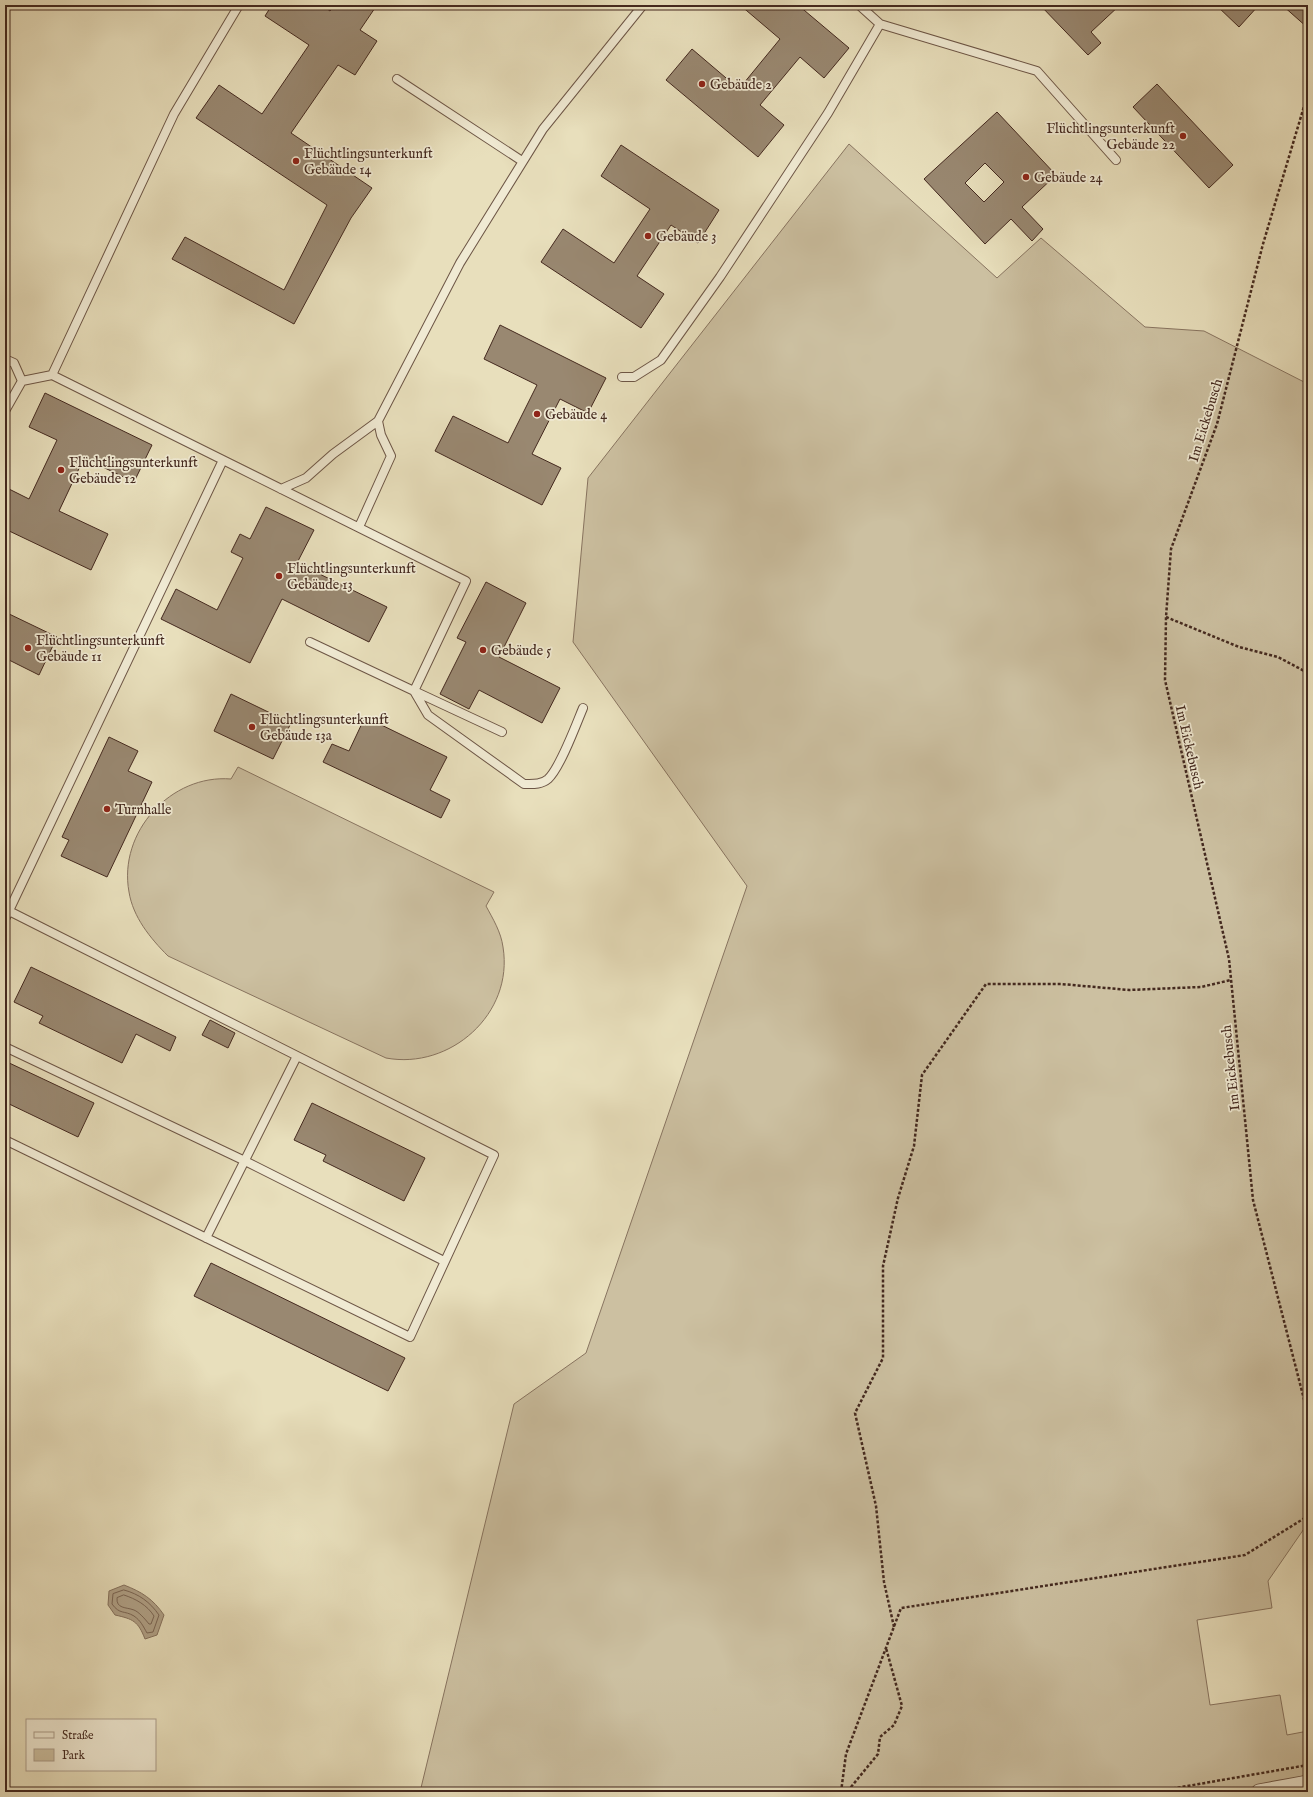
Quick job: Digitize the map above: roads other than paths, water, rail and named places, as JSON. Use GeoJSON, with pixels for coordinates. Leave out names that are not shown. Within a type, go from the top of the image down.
{"type":"FeatureCollection","features":[{"type":"Feature","properties":{"kind":"street"},"geometry":{"type":"LineString","coordinates":[[1259,1792],[1308,1783]]}},
{"type":"Feature","properties":{"kind":"lane"},"geometry":{"type":"LineString","coordinates":[[52,375],[174,114],[239,5]]}},
{"type":"Feature","properties":{"kind":"lane"},"geometry":{"type":"LineString","coordinates":[[281,489],[306,478],[333,454],[378,421],[460,262],[543,129],[643,5]]}},
{"type":"Feature","properties":{"kind":"lane"},"geometry":{"type":"LineString","coordinates":[[859,5],[880,24],[1037,71],[1116,160]]}},
{"type":"Feature","properties":{"kind":"lane"},"geometry":{"type":"LineString","coordinates":[[622,377],[634,378],[660,360],[720,277],[823,119],[880,24]]}},
{"type":"Feature","properties":{"kind":"lane"},"geometry":{"type":"LineString","coordinates":[[397,80],[522,162]]}},
{"type":"Feature","properties":{"kind":"lane"},"geometry":{"type":"LineString","coordinates":[[5,359],[14,363],[22,381]]}},
{"type":"Feature","properties":{"kind":"lane"},"geometry":{"type":"LineString","coordinates":[[5,411],[22,381],[52,375],[466,581],[414,690]]}},
{"type":"Feature","properties":{"kind":"lane"},"geometry":{"type":"LineString","coordinates":[[359,527],[391,456],[381,435],[378,421]]}},
{"type":"Feature","properties":{"kind":"lane"},"geometry":{"type":"LineString","coordinates":[[5,919],[223,460]]}},
{"type":"Feature","properties":{"kind":"lane"},"geometry":{"type":"LineString","coordinates":[[310,642],[502,732]]}},
{"type":"Feature","properties":{"kind":"lane"},"geometry":{"type":"LineString","coordinates":[[414,690],[428,715],[524,784],[536,785],[548,780],[555,769],[583,708]]}},
{"type":"Feature","properties":{"kind":"lane"},"geometry":{"type":"LineString","coordinates":[[5,1140],[410,1338],[444,1261],[494,1155],[9,911]]}},
{"type":"Feature","properties":{"kind":"lane"},"geometry":{"type":"LineString","coordinates":[[5,1046],[245,1161],[444,1261]]}},
{"type":"Feature","properties":{"kind":"lane"},"geometry":{"type":"LineString","coordinates":[[206,1238],[297,1056]]}},
{"type":"Feature","properties":{"kind":"water"},"geometry":{"type":"Polygon","coordinates":[[[124,1585],[147,1597],[164,1615],[157,1635],[145,1639],[140,1628],[134,1622],[115,1615],[108,1605],[109,1591],[124,1585]]]}},
{"type":"Feature","properties":{"kind":"place","name":"Gebäude 2"},"geometry":{"type":"Point","coordinates":[702,84]}},
{"type":"Feature","properties":{"kind":"place","name":"Flüchtlingsunterkunft Gebäude 22"},"geometry":{"type":"Point","coordinates":[1183,136]}},
{"type":"Feature","properties":{"kind":"place","name":"Flüchtlingsunterkunft Gebäude 14"},"geometry":{"type":"Point","coordinates":[296,161]}},
{"type":"Feature","properties":{"kind":"place","name":"Gebäude 24"},"geometry":{"type":"Point","coordinates":[1026,177]}},
{"type":"Feature","properties":{"kind":"place","name":"Gebäude 3"},"geometry":{"type":"Point","coordinates":[648,236]}},
{"type":"Feature","properties":{"kind":"place","name":"Gebäude 4"},"geometry":{"type":"Point","coordinates":[537,414]}},
{"type":"Feature","properties":{"kind":"place","name":"Flüchtlingsunterkunft Gebäude 12"},"geometry":{"type":"Point","coordinates":[61,470]}},
{"type":"Feature","properties":{"kind":"place","name":"Flüchtlingsunterkunft Gebäude 13"},"geometry":{"type":"Point","coordinates":[279,576]}},
{"type":"Feature","properties":{"kind":"place","name":"Flüchtlingsunterkunft Gebäude 11"},"geometry":{"type":"Point","coordinates":[28,648]}},
{"type":"Feature","properties":{"kind":"place","name":"Gebäude 5"},"geometry":{"type":"Point","coordinates":[483,650]}},
{"type":"Feature","properties":{"kind":"place","name":"Flüchtlingsunterkunft Gebäude 13a"},"geometry":{"type":"Point","coordinates":[252,727]}},
{"type":"Feature","properties":{"kind":"place","name":"Turnhalle"},"geometry":{"type":"Point","coordinates":[107,809]}}]}
